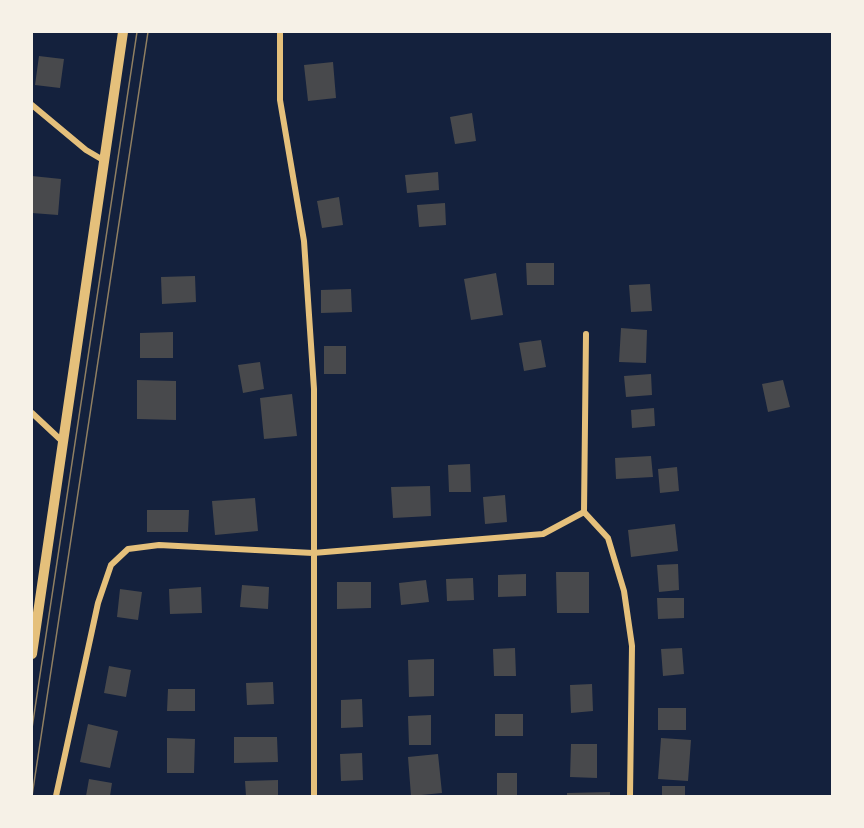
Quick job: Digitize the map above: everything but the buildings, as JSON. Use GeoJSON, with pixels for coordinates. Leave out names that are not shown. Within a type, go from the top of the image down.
{"type":"FeatureCollection","features":[{"type":"Feature","properties":{"kind":"main road"},"geometry":{"type":"LineString","coordinates":[[32,654],[123,32]]}},
{"type":"Feature","properties":{"kind":"street"},"geometry":{"type":"LineString","coordinates":[[280,32],[280,100],[304,241],[314,389],[314,796]]}},
{"type":"Feature","properties":{"kind":"street"},"geometry":{"type":"LineString","coordinates":[[32,105],[86,150],[103,160]]}},
{"type":"Feature","properties":{"kind":"street"},"geometry":{"type":"LineString","coordinates":[[586,334],[584,512],[608,538],[624,591],[632,646],[630,796]]}},
{"type":"Feature","properties":{"kind":"street"},"geometry":{"type":"LineString","coordinates":[[32,413],[63,443]]}},
{"type":"Feature","properties":{"kind":"street"},"geometry":{"type":"LineString","coordinates":[[56,796],[98,603],[111,565],[128,549],[159,545],[313,553],[543,534],[584,512]]}},
{"type":"Feature","properties":{"kind":"tram line"},"geometry":{"type":"LineString","coordinates":[[32,728],[137,32]]}},
{"type":"Feature","properties":{"kind":"tram line"},"geometry":{"type":"LineString","coordinates":[[32,796],[148,32]]}}]}
